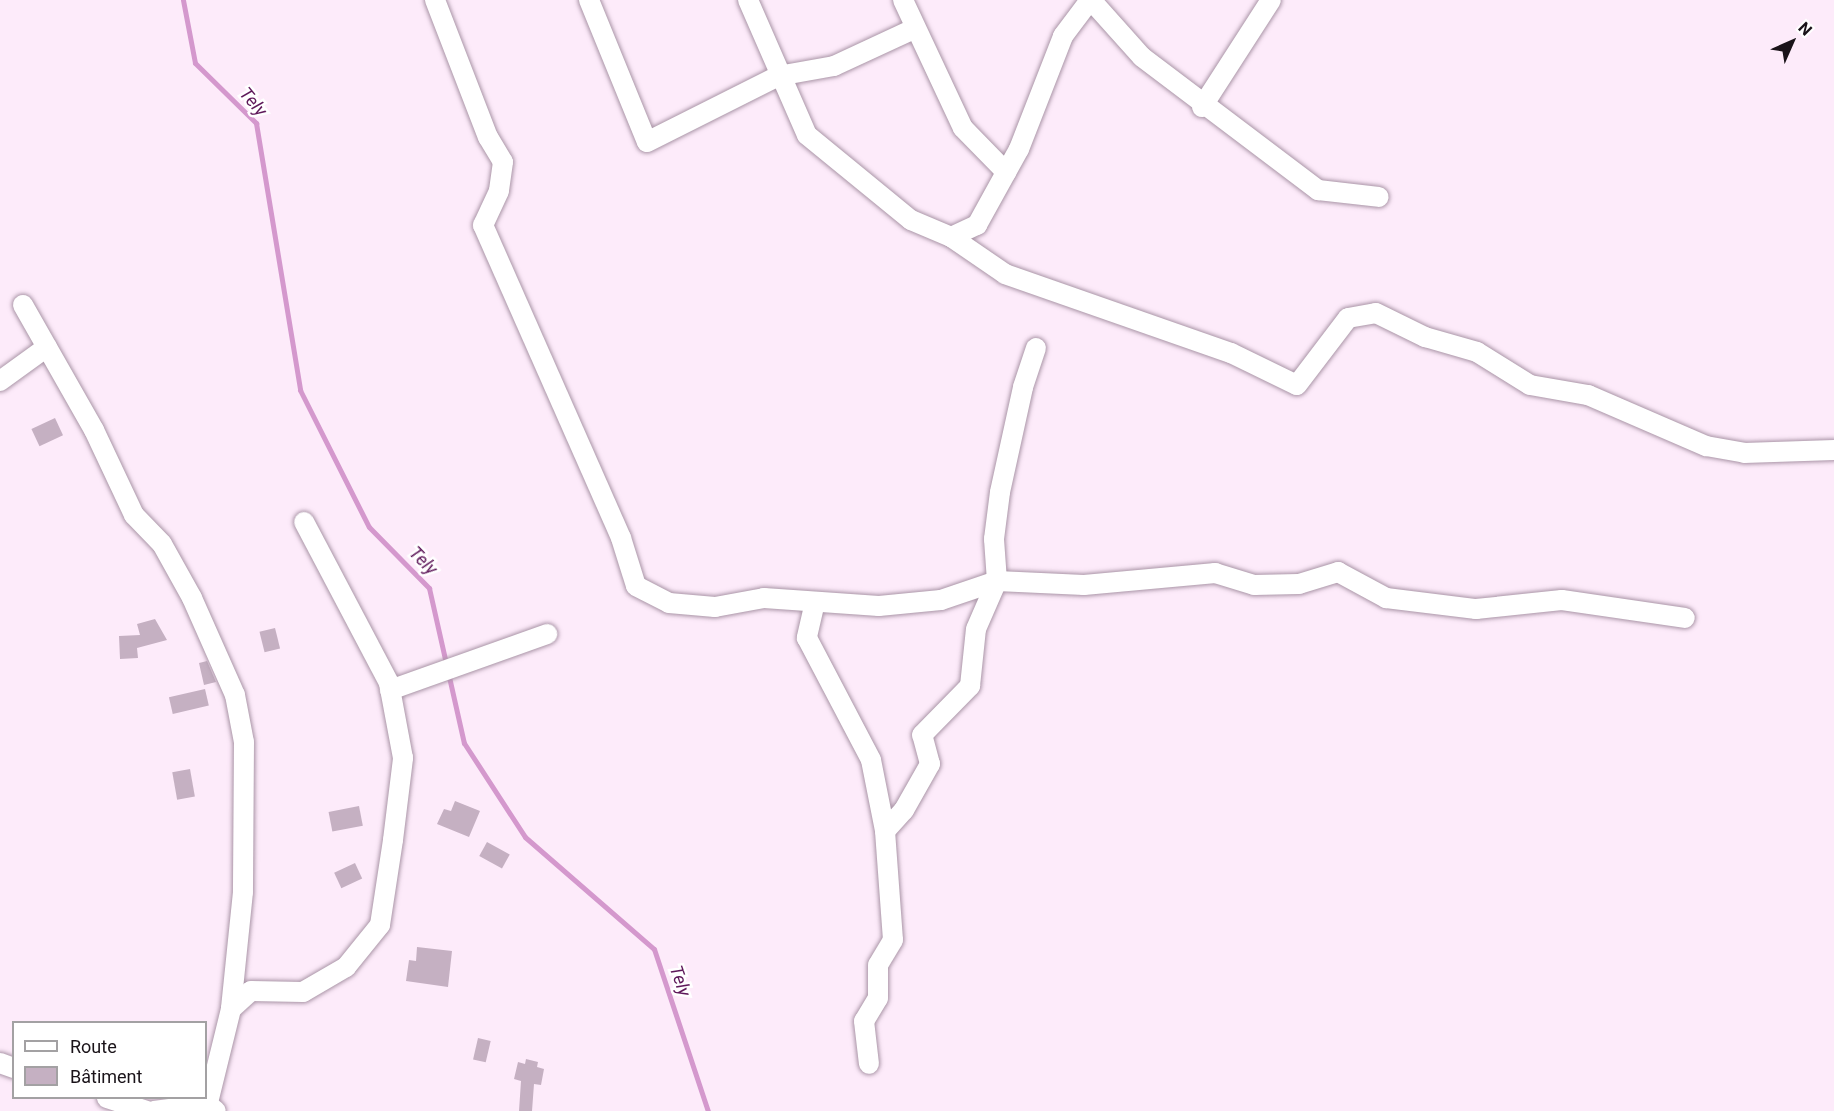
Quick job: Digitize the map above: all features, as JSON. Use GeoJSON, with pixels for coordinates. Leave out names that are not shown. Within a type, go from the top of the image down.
{"type":"FeatureCollection","features":[{"type":"Feature","properties":{"kind":"street"},"geometry":{"type":"LineString","coordinates":[[435,0],[488,137],[503,162],[499,191],[483,225],[621,538],[636,586],[669,603],[715,607],[764,598],[879,606],[941,600],[997,581],[1084,585],[1215,573],[1254,585],[1299,584],[1338,572],[1386,598],[1476,609],[1562,600],[1686,618]]}},
{"type":"Feature","properties":{"kind":"street"},"geometry":{"type":"LineString","coordinates":[[589,0],[647,142],[778,76],[834,66],[916,28]]}},
{"type":"Feature","properties":{"kind":"street"},"geometry":{"type":"LineString","coordinates":[[748,0],[778,76],[807,135],[910,220],[951,237],[1005,274],[1231,353],[1297,385],[1348,318],[1376,314],[1425,337],[1477,352],[1530,385],[1588,395],[1706,446],[1744,453],[1834,450]]}},
{"type":"Feature","properties":{"kind":"street"},"geometry":{"type":"LineString","coordinates":[[903,0],[963,128],[1006,172]]}},
{"type":"Feature","properties":{"kind":"street"},"geometry":{"type":"LineString","coordinates":[[951,237],[977,225],[1006,172],[1063,36],[1090,0],[1142,57],[1202,107],[1318,190],[1379,197]]}},
{"type":"Feature","properties":{"kind":"street"},"geometry":{"type":"LineString","coordinates":[[1202,107],[1271,0]]}},
{"type":"Feature","properties":{"kind":"street"},"geometry":{"type":"LineString","coordinates":[[23,304],[134,515],[162,544],[192,598],[235,694],[244,742],[243,892],[231,1010],[210,1109],[154,1111]]}},
{"type":"Feature","properties":{"kind":"street"},"geometry":{"type":"LineString","coordinates":[[0,381],[47,347]]}},
{"type":"Feature","properties":{"kind":"street"},"geometry":{"type":"LineString","coordinates":[[885,831],[904,810],[930,764],[922,735],[970,686],[976,629],[997,581],[994,539],[1000,492],[1023,387],[1036,348]]}},
{"type":"Feature","properties":{"kind":"street"},"geometry":{"type":"LineString","coordinates":[[231,1010],[251,991],[303,992],[346,966],[380,925],[403,758],[390,690],[304,522]]}},
{"type":"Feature","properties":{"kind":"street"},"geometry":{"type":"LineString","coordinates":[[815,602],[807,638],[871,760],[885,831],[893,940],[878,965],[878,998],[864,1021],[869,1064]]}},
{"type":"Feature","properties":{"kind":"street"},"geometry":{"type":"LineString","coordinates":[[390,690],[547,634]]}},
{"type":"Feature","properties":{"kind":"street"},"geometry":{"type":"LineString","coordinates":[[110,1099],[147,1111]]}},
{"type":"Feature","properties":{"kind":"building"},"geometry":{"type":"Polygon","coordinates":[[[55,418],[63,435],[39,446],[31,429],[55,418]]]}},
{"type":"Feature","properties":{"kind":"building"},"geometry":{"type":"Polygon","coordinates":[[[155,619],[167,640],[137,648],[138,658],[120,659],[119,636],[140,635],[137,624],[155,619]]]}},
{"type":"Feature","properties":{"kind":"building"},"geometry":{"type":"Polygon","coordinates":[[[275,628],[280,648],[265,652],[259,632],[275,628]]]}},
{"type":"Feature","properties":{"kind":"building"},"geometry":{"type":"Polygon","coordinates":[[[207,661],[216,682],[204,685],[199,663],[207,661]]]}},
{"type":"Feature","properties":{"kind":"building"},"geometry":{"type":"Polygon","coordinates":[[[205,689],[209,706],[173,714],[169,697],[205,689]]]}},
{"type":"Feature","properties":{"kind":"building"},"geometry":{"type":"Polygon","coordinates":[[[190,769],[195,797],[177,800],[172,772],[190,769]]]}},
{"type":"Feature","properties":{"kind":"building"},"geometry":{"type":"Polygon","coordinates":[[[455,801],[480,811],[469,837],[437,824],[444,809],[451,811],[455,801]]]}},
{"type":"Feature","properties":{"kind":"building"},"geometry":{"type":"Polygon","coordinates":[[[359,806],[363,826],[332,832],[329,812],[359,806]]]}},
{"type":"Feature","properties":{"kind":"building"},"geometry":{"type":"Polygon","coordinates":[[[487,842],[510,855],[502,869],[479,856],[487,842]]]}},
{"type":"Feature","properties":{"kind":"building"},"geometry":{"type":"Polygon","coordinates":[[[355,863],[362,878],[341,888],[334,873],[355,863]]]}},
{"type":"Feature","properties":{"kind":"building"},"geometry":{"type":"Polygon","coordinates":[[[417,947],[452,951],[448,987],[406,981],[409,960],[416,961],[417,947]]]}},
{"type":"Feature","properties":{"kind":"building"},"geometry":{"type":"Polygon","coordinates":[[[478,1038],[491,1041],[486,1062],[473,1059],[478,1038]]]}},
{"type":"Feature","properties":{"kind":"building"},"geometry":{"type":"Polygon","coordinates":[[[526,1059],[538,1062],[537,1067],[544,1069],[541,1085],[534,1084],[532,1111],[519,1111],[521,1081],[514,1079],[518,1062],[525,1064],[526,1059]]]}},
{"type":"Feature","properties":{"kind":"waterway","name":"Tely"},"geometry":{"type":"LineString","coordinates":[[183,0],[195,63],[256,123],[300,390],[369,527],[429,588],[464,743],[525,837],[654,949],[708,1111]]}}]}
